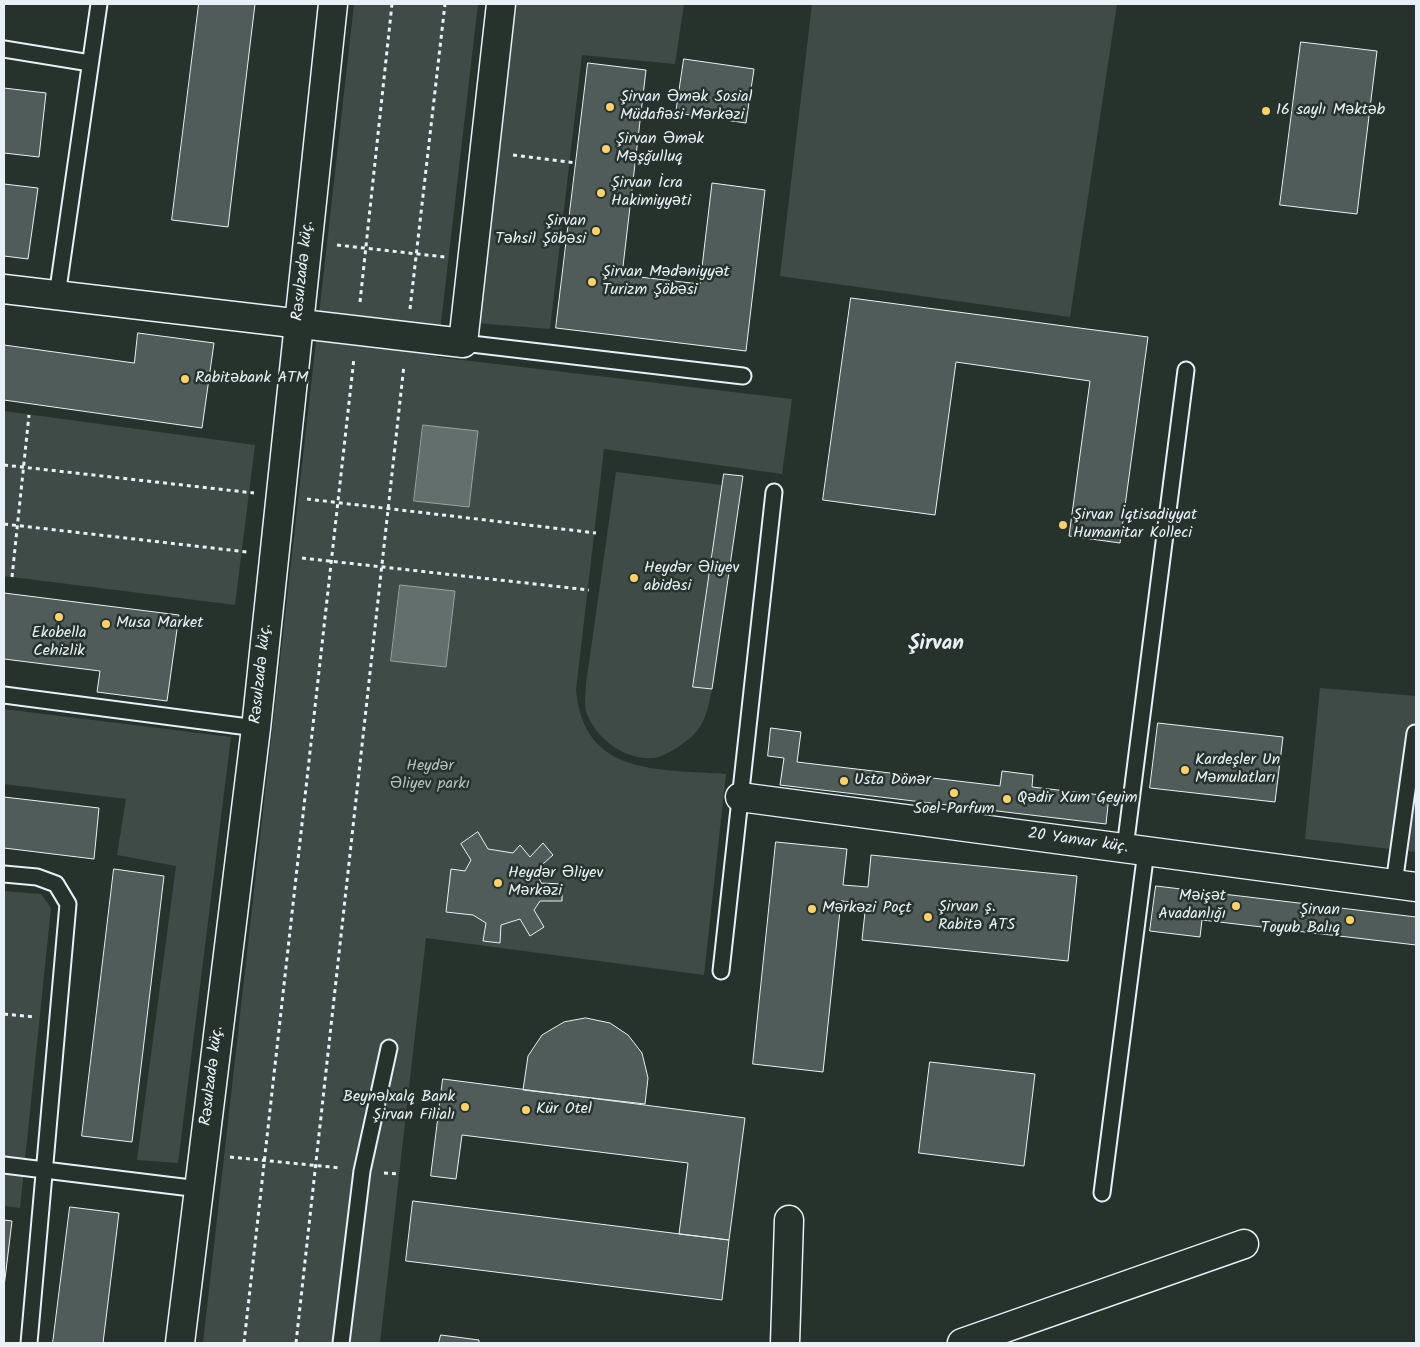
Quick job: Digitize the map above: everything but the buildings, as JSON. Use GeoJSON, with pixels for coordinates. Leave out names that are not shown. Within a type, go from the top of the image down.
{"type":"FeatureCollection","features":[{"type":"Feature","properties":{"kind":"street","name":"Rəsulzadə küç."},"geometry":{"type":"LineString","coordinates":[[180,1343],[256,728],[333,4]]}},
{"type":"Feature","properties":{"kind":"street"},"geometry":{"type":"LineString","coordinates":[[4,289],[463,343],[501,4]]}},
{"type":"Feature","properties":{"kind":"street","name":"20 Yanvar küç."},"geometry":{"type":"LineString","coordinates":[[740,797],[1405,886]]}},
{"type":"Feature","properties":{"kind":"street"},"geometry":{"type":"LineString","coordinates":[[785,1343],[789,1220]]}},
{"type":"Feature","properties":{"kind":"street"},"geometry":{"type":"LineString","coordinates":[[962,1343],[1244,1244]]}},
{"type":"Feature","properties":{"kind":"lane"},"geometry":{"type":"LineString","coordinates":[[57,296],[99,4]]}},
{"type":"Feature","properties":{"kind":"lane"},"geometry":{"type":"LineString","coordinates":[[4,49],[90,63]]}},
{"type":"Feature","properties":{"kind":"lane"},"geometry":{"type":"LineString","coordinates":[[463,343],[743,376]]}},
{"type":"Feature","properties":{"kind":"lane"},"geometry":{"type":"LineString","coordinates":[[1102,1193],[1186,370]]}},
{"type":"Feature","properties":{"kind":"lane"},"geometry":{"type":"LineString","coordinates":[[721,971],[774,492]]}},
{"type":"Feature","properties":{"kind":"lane"},"geometry":{"type":"LineString","coordinates":[[4,695],[256,728]]}},
{"type":"Feature","properties":{"kind":"lane"},"geometry":{"type":"LineString","coordinates":[[1405,886],[1415,733]]}},
{"type":"Feature","properties":{"kind":"lane"},"geometry":{"type":"LineString","coordinates":[[4,874],[37,877],[56,884],[68,904],[46,1169],[29,1343]]}},
{"type":"Feature","properties":{"kind":"lane"},"geometry":{"type":"LineString","coordinates":[[341,1343],[362,1170],[389,1048]]}},
{"type":"Feature","properties":{"kind":"lane"},"geometry":{"type":"LineString","coordinates":[[4,1165],[199,1189]]}},
{"type":"Feature","properties":{"kind":"path"},"geometry":{"type":"LineString","coordinates":[[244,1343],[392,4]]}},
{"type":"Feature","properties":{"kind":"path"},"geometry":{"type":"LineString","coordinates":[[296,1343],[445,4]]}},
{"type":"Feature","properties":{"kind":"path"},"geometry":{"type":"LineString","coordinates":[[485,151],[576,164]]}},
{"type":"Feature","properties":{"kind":"path"},"geometry":{"type":"LineString","coordinates":[[307,243],[365,246],[472,261]]}},
{"type":"Feature","properties":{"kind":"path"},"geometry":{"type":"LineString","coordinates":[[12,577],[29,415]]}},
{"type":"Feature","properties":{"kind":"path"},"geometry":{"type":"LineString","coordinates":[[4,1014],[59,1019]]}},
{"type":"Feature","properties":{"kind":"path"},"geometry":{"type":"LineString","coordinates":[[224,1156],[399,1174]]}},
{"type":"Feature","properties":{"kind":"green space","name":"Heydər Əliyev parkı"},"geometry":{"type":"Polygon","coordinates":[[[354,4],[478,4],[437,357],[792,399],[782,474],[604,449],[576,690],[582,718],[593,739],[609,753],[629,763],[651,768],[726,774],[704,975],[426,938],[380,1343],[203,1343],[354,4]]]}},
{"type":"Feature","properties":{"kind":"green space"},"geometry":{"type":"Polygon","coordinates":[[[517,4],[684,4],[675,64],[582,55],[550,329],[476,323],[517,4]]]}},
{"type":"Feature","properties":{"kind":"green space"},"geometry":{"type":"Polygon","coordinates":[[[812,4],[1117,4],[1070,317],[780,276],[812,4]]]}},
{"type":"Feature","properties":{"kind":"green space"},"geometry":{"type":"Polygon","coordinates":[[[4,411],[255,445],[235,605],[4,576],[4,411]]]}},
{"type":"Feature","properties":{"kind":"green space"},"geometry":{"type":"Polygon","coordinates":[[[616,472],[722,485],[693,687],[712,689],[708,706],[705,718],[693,736],[670,752],[654,758],[633,756],[612,746],[596,730],[585,708],[586,684],[616,472]]]}},
{"type":"Feature","properties":{"kind":"green space"},"geometry":{"type":"Polygon","coordinates":[[[1320,688],[1416,696],[1416,852],[1305,839],[1320,688]]]}},
{"type":"Feature","properties":{"kind":"green space"},"geometry":{"type":"Polygon","coordinates":[[[4,709],[231,737],[178,1163],[137,1160],[176,866],[117,855],[126,799],[4,784],[4,709]]]}},
{"type":"Feature","properties":{"kind":"green space"},"geometry":{"type":"Polygon","coordinates":[[[4,891],[41,894],[51,908],[20,1208],[4,1206],[4,891]]]}},
{"type":"Feature","properties":{"kind":"shaded area"},"geometry":{"type":"Polygon","coordinates":[[[423,425],[478,431],[469,507],[414,501],[423,425]]]}},
{"type":"Feature","properties":{"kind":"shaded area"},"geometry":{"type":"Polygon","coordinates":[[[400,585],[455,591],[446,667],[391,661],[400,585]]]}},
{"type":"Feature","properties":{"kind":"place","name":"Şirvan Əmək Sosial Müdafiəsi Mərkəzi"},"geometry":{"type":"Point","coordinates":[610,107]}},
{"type":"Feature","properties":{"kind":"place","name":"16 saylı Məktəb"},"geometry":{"type":"Point","coordinates":[1266,111]}},
{"type":"Feature","properties":{"kind":"place","name":"Şirvan Əmək Məşğulluq"},"geometry":{"type":"Point","coordinates":[606,149]}},
{"type":"Feature","properties":{"kind":"place","name":"Şirvan İcra Hakimiyyəti"},"geometry":{"type":"Point","coordinates":[601,193]}},
{"type":"Feature","properties":{"kind":"place","name":"Şirvan Təhsil Şöbəsi"},"geometry":{"type":"Point","coordinates":[596,231]}},
{"type":"Feature","properties":{"kind":"place","name":"Şirvan Mədəniyyət Turizm Şöbəsi"},"geometry":{"type":"Point","coordinates":[592,282]}},
{"type":"Feature","properties":{"kind":"place","name":"Rabitəbank ATM"},"geometry":{"type":"Point","coordinates":[185,379]}},
{"type":"Feature","properties":{"kind":"place","name":"Şirvan İqtisadiyyat Humanitar Kolleci"},"geometry":{"type":"Point","coordinates":[1063,525]}},
{"type":"Feature","properties":{"kind":"place","name":"Heydər Əliyev abidəsi"},"geometry":{"type":"Point","coordinates":[634,578]}},
{"type":"Feature","properties":{"kind":"place","name":"Ekobella Cehizlik"},"geometry":{"type":"Point","coordinates":[59,617]}},
{"type":"Feature","properties":{"kind":"place","name":"Musa Market"},"geometry":{"type":"Point","coordinates":[106,624]}},
{"type":"Feature","properties":{"kind":"place","name":"Kardeşler Un Məmulatları"},"geometry":{"type":"Point","coordinates":[1185,770]}},
{"type":"Feature","properties":{"kind":"place","name":"Usta Dönər"},"geometry":{"type":"Point","coordinates":[844,781]}},
{"type":"Feature","properties":{"kind":"place","name":"Soel Parfum"},"geometry":{"type":"Point","coordinates":[954,793]}},
{"type":"Feature","properties":{"kind":"place","name":"Qədir Xum Geyim"},"geometry":{"type":"Point","coordinates":[1007,799]}},
{"type":"Feature","properties":{"kind":"place","name":"Heydər Əliyev Mərkəzi"},"geometry":{"type":"Point","coordinates":[498,883]}},
{"type":"Feature","properties":{"kind":"place","name":"Məişət Avadanlığı"},"geometry":{"type":"Point","coordinates":[1236,906]}},
{"type":"Feature","properties":{"kind":"place","name":"Mərkəzi Poçt"},"geometry":{"type":"Point","coordinates":[812,909]}},
{"type":"Feature","properties":{"kind":"place","name":"Şirvan ş. Rabitə ATS"},"geometry":{"type":"Point","coordinates":[928,917]}},
{"type":"Feature","properties":{"kind":"place","name":"Şirvan Toyub Balıq"},"geometry":{"type":"Point","coordinates":[1350,920]}},
{"type":"Feature","properties":{"kind":"place","name":"Beynəlxalq Bank Şirvan Filialı"},"geometry":{"type":"Point","coordinates":[465,1107]}},
{"type":"Feature","properties":{"kind":"place","name":"Kür Otel"},"geometry":{"type":"Point","coordinates":[526,1110]}},
{"type":"Feature","properties":{"kind":"district","name":"Şirvan"},"geometry":{"type":"Point","coordinates":[936,645]}}]}
